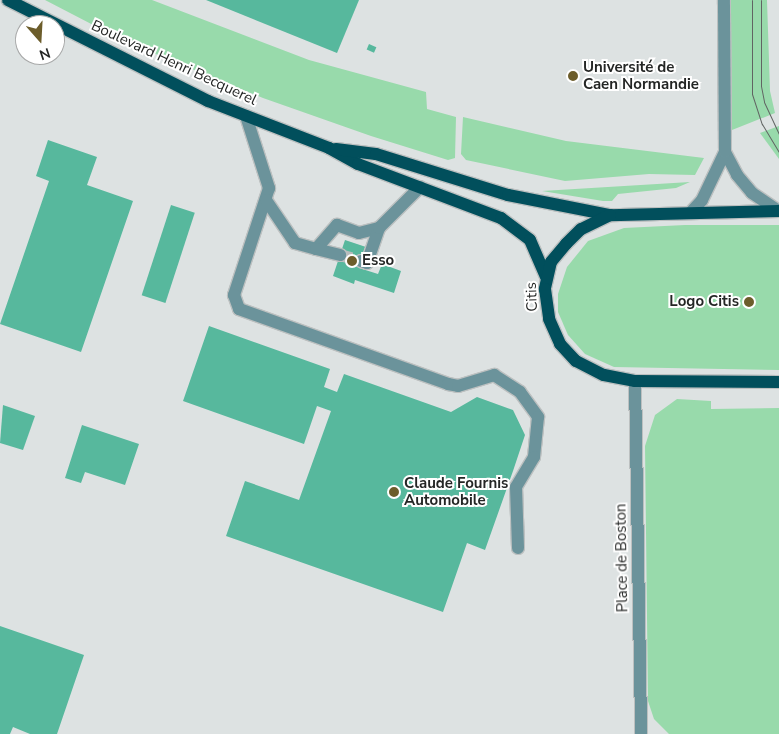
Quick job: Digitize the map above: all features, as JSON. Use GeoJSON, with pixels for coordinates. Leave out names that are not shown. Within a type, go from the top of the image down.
{"type":"FeatureCollection","features":[{"type":"Feature","properties":{"kind":"main road","name":"Boulevard Henri Becquerel"},"geometry":{"type":"LineString","coordinates":[[8,0],[168,82],[246,116],[329,148],[358,164],[493,214],[519,228],[535,249],[546,277]]}},
{"type":"Feature","properties":{"kind":"main road","name":"Boulevard Henri Becquerel"},"geometry":{"type":"LineString","coordinates":[[329,148],[376,154],[508,195],[610,215]]}},
{"type":"Feature","properties":{"kind":"main road","name":"Citis"},"geometry":{"type":"LineString","coordinates":[[779,211],[610,215],[581,229],[551,262],[546,277],[545,304],[560,344],[589,369],[614,379],[636,381],[779,382]]}},
{"type":"Feature","properties":{"kind":"street"},"geometry":{"type":"LineString","coordinates":[[691,212],[702,200],[725,152],[724,0]]}},
{"type":"Feature","properties":{"kind":"street"},"geometry":{"type":"LineString","coordinates":[[246,116],[267,176],[269,188],[234,295],[243,311],[448,384],[458,386],[494,375],[520,392],[538,417],[534,457],[516,487],[518,548]]}},
{"type":"Feature","properties":{"kind":"street"},"geometry":{"type":"LineString","coordinates":[[725,152],[737,175],[752,193],[779,211]]}},
{"type":"Feature","properties":{"kind":"street"},"geometry":{"type":"LineString","coordinates":[[361,261],[367,263],[379,228],[420,187]]}},
{"type":"Feature","properties":{"kind":"street"},"geometry":{"type":"LineString","coordinates":[[266,200],[295,243],[340,255]]}},
{"type":"Feature","properties":{"kind":"street"},"geometry":{"type":"LineString","coordinates":[[316,248],[337,225],[359,233],[379,228]]}},
{"type":"Feature","properties":{"kind":"street","name":"Place de Boston"},"geometry":{"type":"LineString","coordinates":[[636,381],[641,734]]}},
{"type":"Feature","properties":{"kind":"green space"},"geometry":{"type":"Polygon","coordinates":[[[45,0],[152,0],[309,60],[426,92],[427,109],[456,117],[455,158],[448,160],[371,136],[263,98],[124,41],[45,0]]]}},
{"type":"Feature","properties":{"kind":"green space"},"geometry":{"type":"Polygon","coordinates":[[[730,0],[767,0],[770,91],[775,113],[732,130],[730,0]]]}},
{"type":"Feature","properties":{"kind":"green space"},"geometry":{"type":"Polygon","coordinates":[[[463,117],[566,141],[704,158],[695,175],[649,174],[565,181],[466,160],[461,154],[463,117]]]}},
{"type":"Feature","properties":{"kind":"green space"},"geometry":{"type":"Polygon","coordinates":[[[779,126],[779,159],[760,133],[779,126]]]}},
{"type":"Feature","properties":{"kind":"green space"},"geometry":{"type":"Polygon","coordinates":[[[690,182],[676,188],[618,194],[612,201],[542,191],[690,182]]]}},
{"type":"Feature","properties":{"kind":"green space"},"geometry":{"type":"Polygon","coordinates":[[[685,225],[779,225],[779,370],[614,367],[585,354],[568,335],[558,312],[558,294],[567,267],[588,241],[624,228],[685,225]]]}},
{"type":"Feature","properties":{"kind":"green space"},"geometry":{"type":"Polygon","coordinates":[[[677,399],[711,401],[711,409],[779,408],[779,734],[669,734],[654,719],[648,701],[645,446],[655,415],[677,399]]]}},
{"type":"Feature","properties":{"kind":"building"},"geometry":{"type":"Polygon","coordinates":[[[206,0],[359,0],[337,53],[206,0]]]}},
{"type":"Feature","properties":{"kind":"building"},"geometry":{"type":"Polygon","coordinates":[[[369,44],[376,47],[374,53],[367,50],[369,44]]]}},
{"type":"Feature","properties":{"kind":"building"},"geometry":{"type":"Polygon","coordinates":[[[48,140],[97,157],[87,185],[133,201],[81,352],[0,324],[49,181],[36,176],[48,140]]]}},
{"type":"Feature","properties":{"kind":"building"},"geometry":{"type":"Polygon","coordinates":[[[171,205],[195,213],[165,303],[142,295],[171,205]]]}},
{"type":"Feature","properties":{"kind":"building"},"geometry":{"type":"Polygon","coordinates":[[[345,240],[366,247],[359,268],[378,274],[382,264],[401,271],[394,293],[355,280],[354,284],[333,276],[345,240]]]}},
{"type":"Feature","properties":{"kind":"building","name":"Claude Fournis Automobile"},"geometry":{"type":"Polygon","coordinates":[[[209,326],[330,369],[324,387],[337,392],[344,374],[451,412],[477,397],[513,410],[525,435],[513,471],[485,550],[467,543],[443,612],[226,536],[245,481],[299,500],[331,411],[317,406],[304,444],[183,401],[209,326]]]}},
{"type":"Feature","properties":{"kind":"building"},"geometry":{"type":"Polygon","coordinates":[[[3,405],[35,416],[23,450],[0,443],[3,405]]]}},
{"type":"Feature","properties":{"kind":"building"},"geometry":{"type":"Polygon","coordinates":[[[82,425],[139,444],[125,485],[85,472],[81,483],[65,478],[82,425]]]}},
{"type":"Feature","properties":{"kind":"building"},"geometry":{"type":"Polygon","coordinates":[[[0,626],[84,655],[57,734],[30,734],[13,727],[10,734],[0,734],[0,626]]]}},
{"type":"Feature","properties":{"kind":"tunnel"},"geometry":{"type":"LineString","coordinates":[[340,255],[361,261]]}},
{"type":"Feature","properties":{"kind":"tram line"},"geometry":{"type":"LineString","coordinates":[[752,0],[752,94],[762,124],[779,152]]}},
{"type":"Feature","properties":{"kind":"tram line"},"geometry":{"type":"LineString","coordinates":[[761,0],[761,86],[764,102],[779,134]]}},
{"type":"Feature","properties":{"kind":"place","name":"Université de Caen Normandie"},"geometry":{"type":"Point","coordinates":[573,76]}},
{"type":"Feature","properties":{"kind":"place","name":"Esso"},"geometry":{"type":"Point","coordinates":[352,261]}},
{"type":"Feature","properties":{"kind":"place","name":"Logo Citis"},"geometry":{"type":"Point","coordinates":[749,302]}},
{"type":"Feature","properties":{"kind":"place","name":"Claude Fournis Automobile"},"geometry":{"type":"Point","coordinates":[394,492]}}]}
